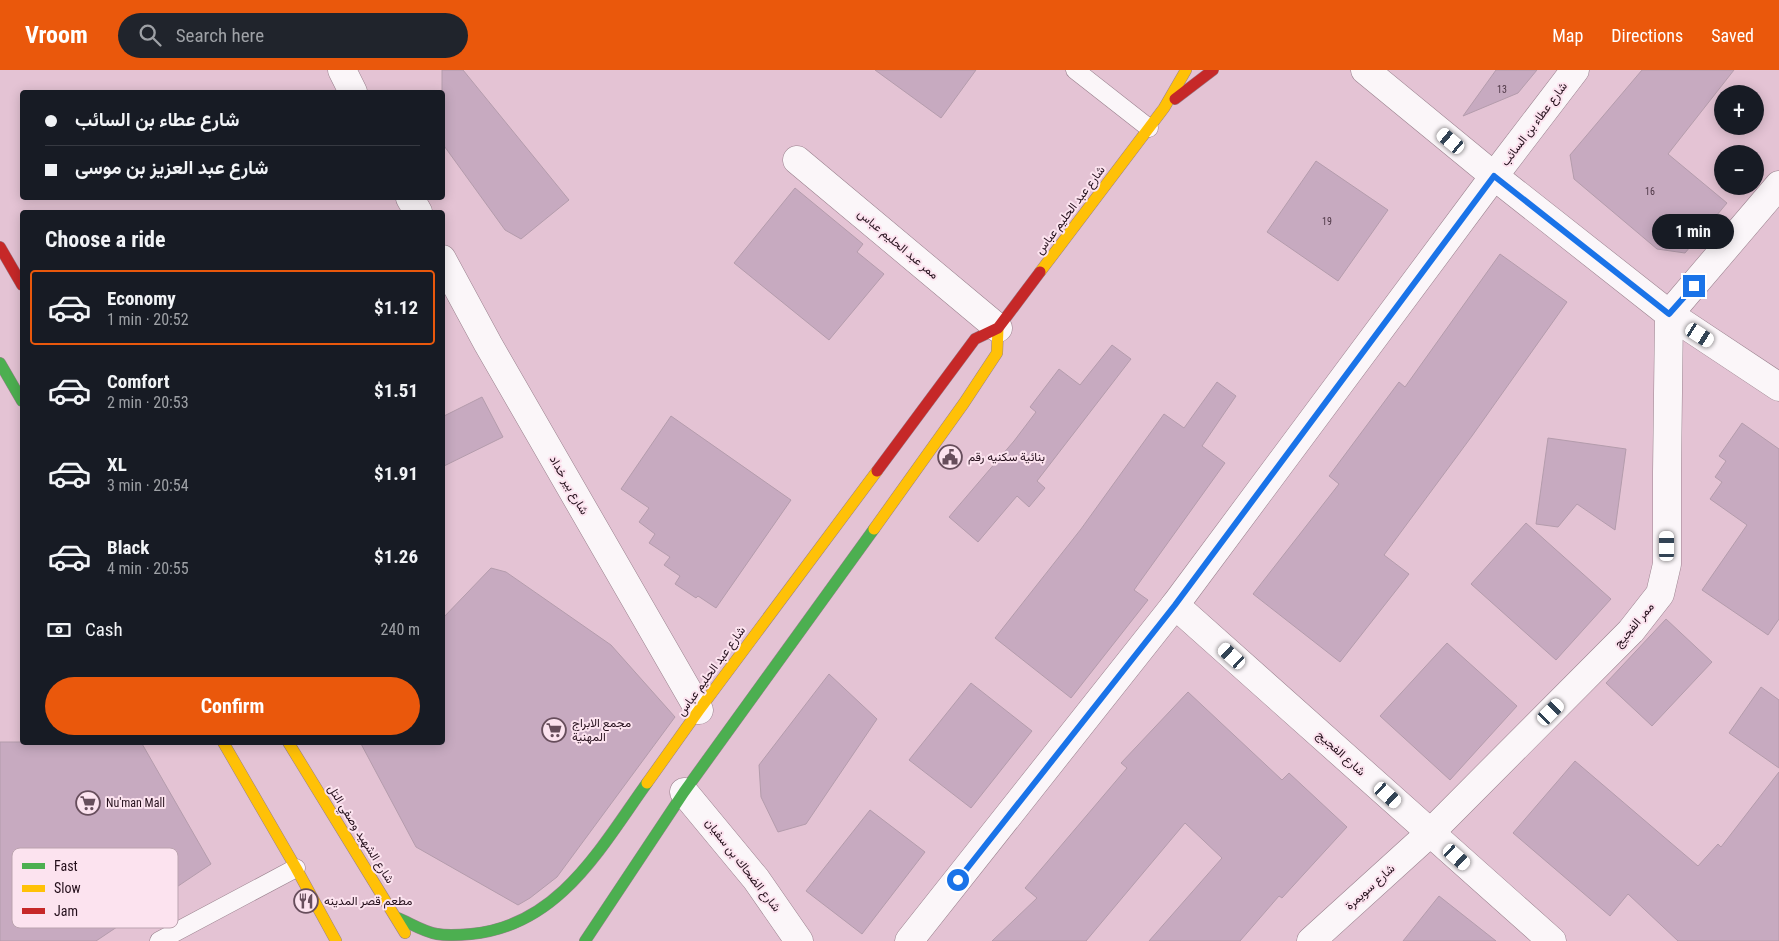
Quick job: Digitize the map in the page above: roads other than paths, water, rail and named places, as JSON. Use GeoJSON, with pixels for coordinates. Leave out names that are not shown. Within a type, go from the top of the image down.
{"type":"FeatureCollection","features":[{"type":"Feature","properties":{"kind":"street"},"geometry":{"type":"LineString","coordinates":[[342,70],[352,90]]}},
{"type":"Feature","properties":{"kind":"street","name":"شارع عبد الحليم عباس"},"geometry":{"type":"LineString","coordinates":[[398,918],[437,934],[464,939],[483,938],[499,934],[530,921],[568,889],[586,870],[699,710],[975,339],[998,328],[1164,108],[1186,70]]}},
{"type":"Feature","properties":{"kind":"street","name":"شارع عبد الحليم عباس"},"geometry":{"type":"LineString","coordinates":[[1164,108],[1213,70]]}},
{"type":"Feature","properties":{"kind":"street"},"geometry":{"type":"LineString","coordinates":[[1364,70],[1494,176],[1669,314],[1779,387]]}},
{"type":"Feature","properties":{"kind":"street","name":"شارع عطاء بن السائب"},"geometry":{"type":"LineString","coordinates":[[909,941],[1175,605],[1575,70]]}},
{"type":"Feature","properties":{"kind":"street","name":"ممر عبد الحليم عباس"},"geometry":{"type":"LineString","coordinates":[[797,160],[998,328]]}},
{"type":"Feature","properties":{"kind":"street"},"geometry":{"type":"LineString","coordinates":[[1669,314],[1779,185]]}},
{"type":"Feature","properties":{"kind":"street"},"geometry":{"type":"LineString","coordinates":[[0,247],[20,282]]}},
{"type":"Feature","properties":{"kind":"street","name":"شارع بير خداد"},"geometry":{"type":"LineString","coordinates":[[445,265],[488,344],[699,710]]}},
{"type":"Feature","properties":{"kind":"street","name":"ممر الفجيج"},"geometry":{"type":"LineString","coordinates":[[1430,833],[1631,631],[1660,594],[1667,564],[1669,314]]}},
{"type":"Feature","properties":{"kind":"street"},"geometry":{"type":"LineString","coordinates":[[585,941],[684,792],[964,403],[997,353],[998,328]]}},
{"type":"Feature","properties":{"kind":"street"},"geometry":{"type":"LineString","coordinates":[[0,363],[20,398]]}},
{"type":"Feature","properties":{"kind":"street","name":"شارع الفجيج"},"geometry":{"type":"LineString","coordinates":[[1175,605],[1552,941]]}},
{"type":"Feature","properties":{"kind":"street"},"geometry":{"type":"LineString","coordinates":[[224,745],[296,868],[336,941]]}},
{"type":"Feature","properties":{"kind":"street","name":"شارع الشهيد وصفي التل"},"geometry":{"type":"LineString","coordinates":[[290,745],[398,918],[410,941]]}},
{"type":"Feature","properties":{"kind":"street","name":"شارع الضحاك بن سفيان"},"geometry":{"type":"LineString","coordinates":[[684,792],[756,879],[798,941]]}},
{"type":"Feature","properties":{"kind":"street","name":"شارع سويمرة"},"geometry":{"type":"LineString","coordinates":[[1311,941],[1430,833]]}},
{"type":"Feature","properties":{"kind":"lane"},"geometry":{"type":"LineString","coordinates":[[1075,70],[1149,128]]}},
{"type":"Feature","properties":{"kind":"lane"},"geometry":{"type":"LineString","coordinates":[[159,941],[296,868]]}},
{"type":"Feature","properties":{"kind":"place","name":"بنائية سكنيه رقم"},"geometry":{"type":"Point","coordinates":[950,457]}},
{"type":"Feature","properties":{"kind":"place","name":"مجمع الابراج المهنية"},"geometry":{"type":"Point","coordinates":[554,730]}},
{"type":"Feature","properties":{"kind":"place","name":"Nu'man Mall"},"geometry":{"type":"Point","coordinates":[88,803]}},
{"type":"Feature","properties":{"kind":"place","name":"مطعم قصر المدينه"},"geometry":{"type":"Point","coordinates":[306,901]}}]}
